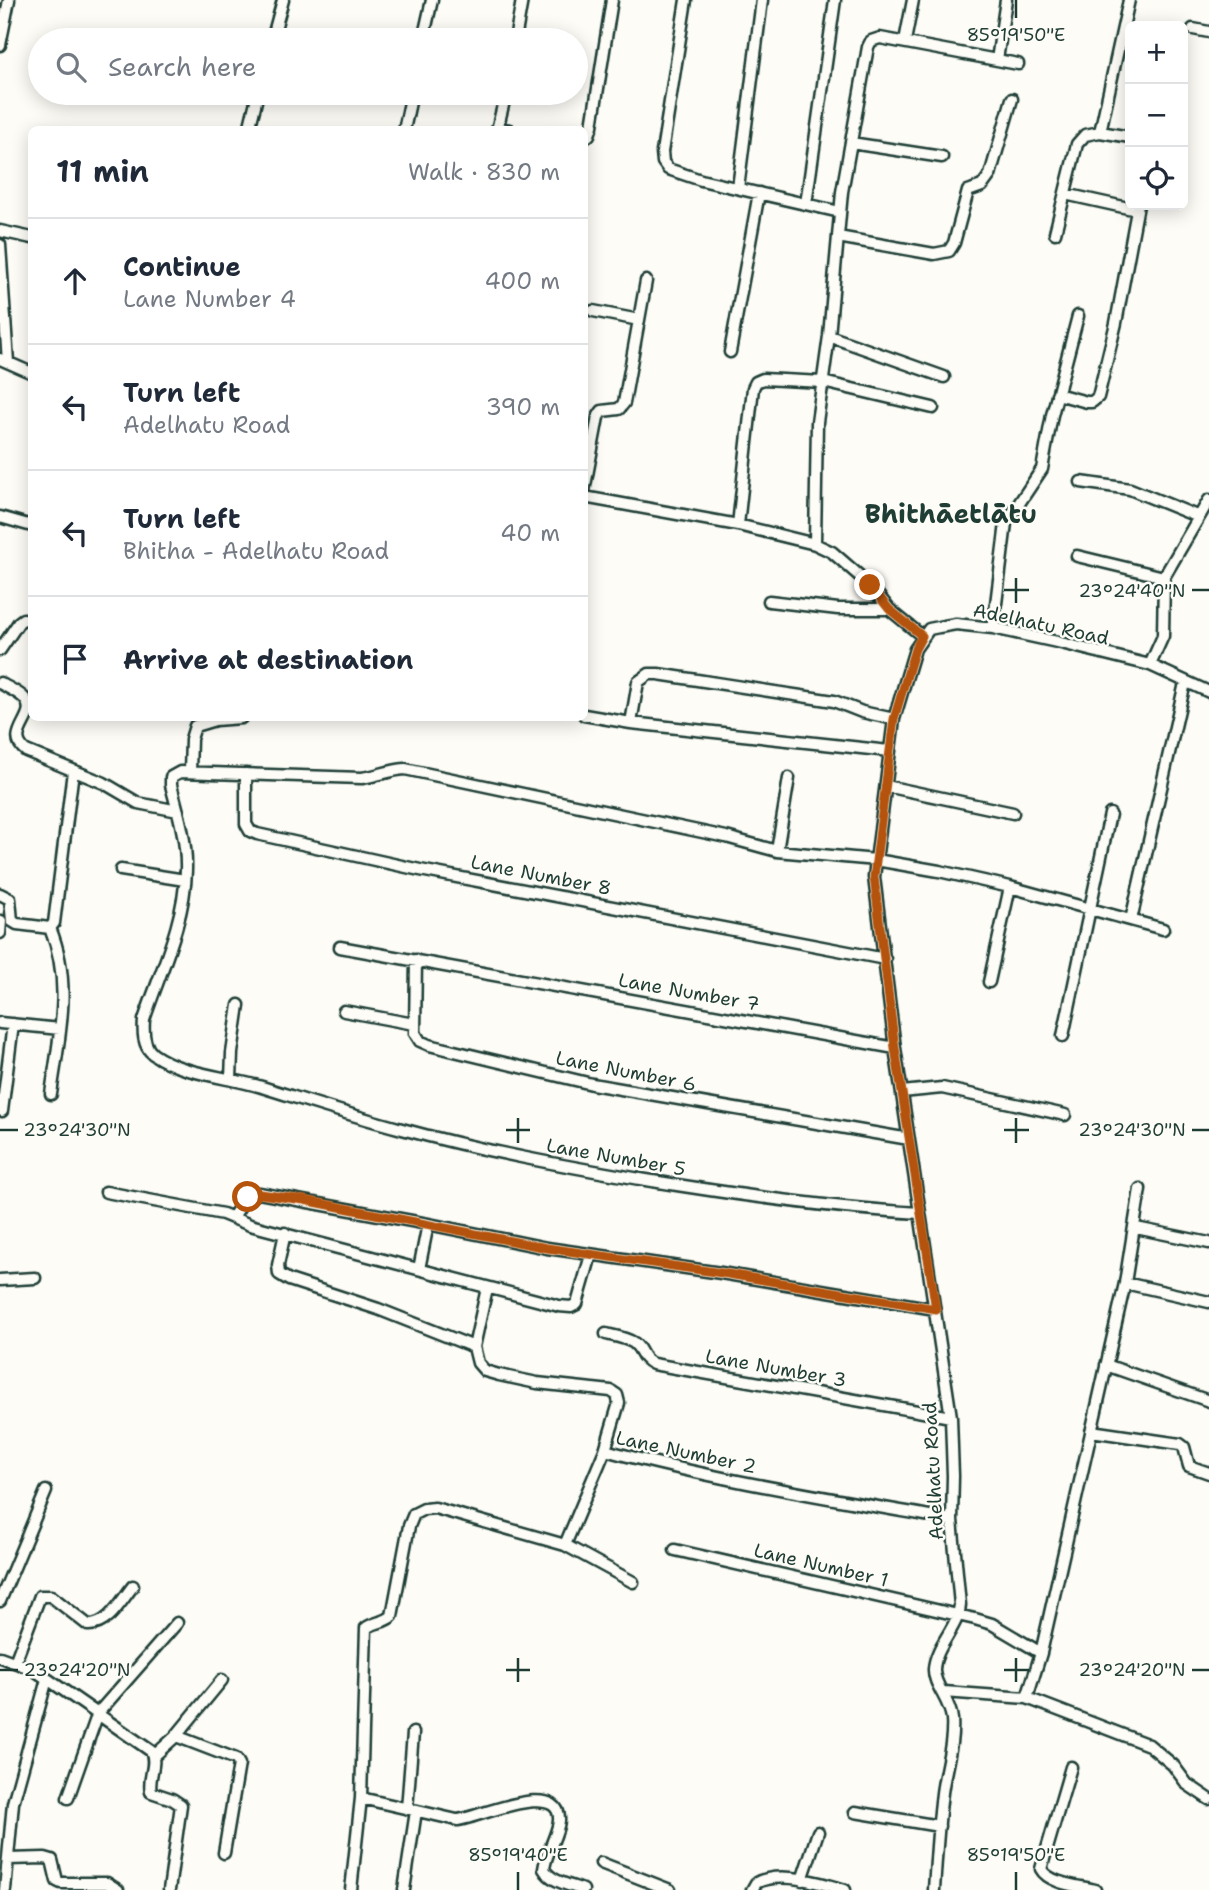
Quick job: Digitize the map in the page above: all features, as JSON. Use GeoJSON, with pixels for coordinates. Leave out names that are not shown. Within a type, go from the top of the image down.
{"type":"FeatureCollection","features":[{"type":"Feature","properties":{"kind":"street"},"geometry":{"type":"LineString","coordinates":[[0,45],[9,0]]}},
{"type":"Feature","properties":{"kind":"street"},"geometry":{"type":"LineString","coordinates":[[275,28],[283,0]]}},
{"type":"Feature","properties":{"kind":"street"},"geometry":{"type":"LineString","coordinates":[[426,28],[432,0]]}},
{"type":"Feature","properties":{"kind":"street"},"geometry":{"type":"LineString","coordinates":[[517,28],[522,0]]}},
{"type":"Feature","properties":{"kind":"street"},"geometry":{"type":"LineString","coordinates":[[588,136],[592,126],[612,0]]}},
{"type":"Feature","properties":{"kind":"street"},"geometry":{"type":"LineString","coordinates":[[686,0],[662,152],[663,162],[668,169],[701,180],[840,212]]}},
{"type":"Feature","properties":{"kind":"street"},"geometry":{"type":"LineString","coordinates":[[738,188],[762,0]]}},
{"type":"Feature","properties":{"kind":"street"},"geometry":{"type":"LineString","coordinates":[[806,204],[835,0]]}},
{"type":"Feature","properties":{"kind":"street"},"geometry":{"type":"LineString","coordinates":[[905,41],[913,0]]}},
{"type":"Feature","properties":{"kind":"street"},"geometry":{"type":"LineString","coordinates":[[997,60],[1006,0]]}},
{"type":"Feature","properties":{"kind":"street"},"geometry":{"type":"LineString","coordinates":[[1100,132],[1129,0]]}},
{"type":"Feature","properties":{"kind":"street"},"geometry":{"type":"LineString","coordinates":[[1193,29],[1209,32]]}},
{"type":"Feature","properties":{"kind":"street"},"geometry":{"type":"LineString","coordinates":[[815,544],[817,422],[829,336],[840,212],[871,41],[880,38],[905,41],[1018,64]]}},
{"type":"Feature","properties":{"kind":"street"},"geometry":{"type":"LineString","coordinates":[[838,237],[934,254],[949,251],[954,243],[968,191],[982,186],[990,175],[1012,99]]}},
{"type":"Feature","properties":{"kind":"street"},"geometry":{"type":"LineString","coordinates":[[250,126],[255,105]]}},
{"type":"Feature","properties":{"kind":"street"},"geometry":{"type":"LineString","coordinates":[[405,126],[409,105]]}},
{"type":"Feature","properties":{"kind":"street"},"geometry":{"type":"LineString","coordinates":[[501,126],[504,105]]}},
{"type":"Feature","properties":{"kind":"street"},"geometry":{"type":"LineString","coordinates":[[1055,233],[1080,139],[1100,132],[1125,136]]}},
{"type":"Feature","properties":{"kind":"street"},"geometry":{"type":"LineString","coordinates":[[851,144],[942,157]]}},
{"type":"Feature","properties":{"kind":"street"},"geometry":{"type":"LineString","coordinates":[[730,352],[759,193]]}},
{"type":"Feature","properties":{"kind":"street"},"geometry":{"type":"LineString","coordinates":[[1065,194],[1125,205]]}},
{"type":"Feature","properties":{"kind":"street"},"geometry":{"type":"LineString","coordinates":[[1057,394],[1087,402],[1098,397],[1116,323],[1136,210]]}},
{"type":"Feature","properties":{"kind":"street"},"geometry":{"type":"LineString","coordinates":[[0,231],[28,237]]}},
{"type":"Feature","properties":{"kind":"street"},"geometry":{"type":"LineString","coordinates":[[0,245],[4,360],[28,371]]}},
{"type":"Feature","properties":{"kind":"street"},"geometry":{"type":"LineString","coordinates":[[588,470],[598,417],[605,409],[619,409],[624,403],[646,281]]}},
{"type":"Feature","properties":{"kind":"street"},"geometry":{"type":"LineString","coordinates":[[593,311],[639,320]]}},
{"type":"Feature","properties":{"kind":"street"},"geometry":{"type":"LineString","coordinates":[[993,628],[1006,523],[1042,469],[1057,394],[1078,316]]}},
{"type":"Feature","properties":{"kind":"street"},"geometry":{"type":"LineString","coordinates":[[829,336],[944,377]]}},
{"type":"Feature","properties":{"kind":"street"},"geometry":{"type":"LineString","coordinates":[[738,525],[753,388],[763,379],[823,382],[933,408]]}},
{"type":"Feature","properties":{"kind":"street"},"geometry":{"type":"LineString","coordinates":[[1082,482],[1130,489],[1199,517]]}},
{"type":"Feature","properties":{"kind":"street"},"geometry":{"type":"LineString","coordinates":[[588,498],[738,525],[815,544],[832,552],[870,585],[889,609],[922,636]]}},
{"type":"Feature","properties":{"kind":"street"},"geometry":{"type":"LineString","coordinates":[[1150,666],[1163,636],[1164,578],[1209,500]]}},
{"type":"Feature","properties":{"kind":"street"},"geometry":{"type":"LineString","coordinates":[[0,517],[28,525]]}},
{"type":"Feature","properties":{"kind":"street"},"geometry":{"type":"LineString","coordinates":[[1077,556],[1164,578]]}},
{"type":"Feature","properties":{"kind":"street"},"geometry":{"type":"LineString","coordinates":[[769,601],[838,608],[889,609]]}},
{"type":"Feature","properties":{"kind":"street"},"geometry":{"type":"LineString","coordinates":[[0,650],[19,622],[28,620]]}},
{"type":"Feature","properties":{"kind":"street","name":"Adelhatu Road"},"geometry":{"type":"LineString","coordinates":[[959,1615],[952,1520],[951,1417],[895,1048],[874,877],[894,719],[915,649],[922,636],[929,629],[956,624],[993,628],[1150,666],[1209,692]]}},
{"type":"Feature","properties":{"kind":"street"},"geometry":{"type":"LineString","coordinates":[[631,723],[638,682],[649,674],[834,701],[862,712],[894,719]]}},
{"type":"Feature","properties":{"kind":"street"},"geometry":{"type":"LineString","coordinates":[[0,683],[23,697],[28,705]]}},
{"type":"Feature","properties":{"kind":"street"},"geometry":{"type":"LineString","coordinates":[[1131,920],[1185,683]]}},
{"type":"Feature","properties":{"kind":"street"},"geometry":{"type":"LineString","coordinates":[[28,710],[17,739],[26,751],[104,783],[138,803],[178,811]]}},
{"type":"Feature","properties":{"kind":"street"},"geometry":{"type":"LineString","coordinates":[[588,716],[631,723],[889,751]]}},
{"type":"Feature","properties":{"kind":"street"},"geometry":{"type":"LineString","coordinates":[[190,772],[192,731],[195,726],[212,721]]}},
{"type":"Feature","properties":{"kind":"street"},"geometry":{"type":"LineString","coordinates":[[121,870],[185,880],[185,847],[171,785],[171,777],[175,773],[362,778],[405,769],[726,837],[776,851],[876,860],[1010,887],[1163,929]]}},
{"type":"Feature","properties":{"kind":"street"},"geometry":{"type":"LineString","coordinates":[[51,1094],[60,1029],[63,977],[60,956],[50,928],[55,918],[73,771]]}},
{"type":"Feature","properties":{"kind":"street","name":"Lane Number 8"},"geometry":{"type":"LineString","coordinates":[[246,775],[246,824],[250,831],[257,834],[420,870],[884,959]]}},
{"type":"Feature","properties":{"kind":"street"},"geometry":{"type":"LineString","coordinates":[[776,851],[789,778]]}},
{"type":"Feature","properties":{"kind":"street"},"geometry":{"type":"LineString","coordinates":[[886,786],[1013,813]]}},
{"type":"Feature","properties":{"kind":"street"},"geometry":{"type":"LineString","coordinates":[[1063,1036],[1110,814]]}},
{"type":"Feature","properties":{"kind":"street","name":"Lane Number 5"},"geometry":{"type":"LineString","coordinates":[[185,880],[181,914],[144,1020],[143,1033],[152,1054],[192,1071],[231,1079],[402,1129],[555,1165],[798,1203],[920,1213]]}},
{"type":"Feature","properties":{"kind":"street"},"geometry":{"type":"LineString","coordinates":[[989,982],[1010,887]]}},
{"type":"Feature","properties":{"kind":"street"},"geometry":{"type":"LineString","coordinates":[[0,894],[11,902],[0,933]]}},
{"type":"Feature","properties":{"kind":"street"},"geometry":{"type":"LineString","coordinates":[[4,921],[50,928]]}},
{"type":"Feature","properties":{"kind":"street","name":"Lane Number 7"},"geometry":{"type":"LineString","coordinates":[[340,947],[895,1048]]}},
{"type":"Feature","properties":{"kind":"street"},"geometry":{"type":"LineString","coordinates":[[344,1011],[414,1024],[416,960]]}},
{"type":"Feature","properties":{"kind":"street"},"geometry":{"type":"LineString","coordinates":[[231,1079],[239,1005]]}},
{"type":"Feature","properties":{"kind":"street"},"geometry":{"type":"LineString","coordinates":[[0,1023],[60,1029]]}},
{"type":"Feature","properties":{"kind":"street"},"geometry":{"type":"LineString","coordinates":[[2,1111],[13,1024]]}},
{"type":"Feature","properties":{"kind":"street","name":"Lane Number 6"},"geometry":{"type":"LineString","coordinates":[[414,1024],[420,1041],[509,1065],[592,1084],[909,1139]]}},
{"type":"Feature","properties":{"kind":"street"},"geometry":{"type":"LineString","coordinates":[[902,1092],[942,1088],[1065,1115]]}},
{"type":"Feature","properties":{"kind":"street"},"geometry":{"type":"LineString","coordinates":[[1027,1698],[1041,1653],[1125,1283],[1136,1228],[1140,1189]]}},
{"type":"Feature","properties":{"kind":"street"},"geometry":{"type":"LineString","coordinates":[[106,1192],[233,1217],[250,1225],[559,1306],[571,1307],[577,1304],[591,1255]]}},
{"type":"Feature","properties":{"kind":"street"},"geometry":{"type":"LineString","coordinates":[[233,1217],[244,1200],[260,1194],[547,1248],[722,1273],[936,1309]]}},
{"type":"Feature","properties":{"kind":"street"},"geometry":{"type":"LineString","coordinates":[[419,1269],[428,1224]]}},
{"type":"Feature","properties":{"kind":"street"},"geometry":{"type":"LineString","coordinates":[[1136,1228],[1209,1243]]}},
{"type":"Feature","properties":{"kind":"street"},"geometry":{"type":"LineString","coordinates":[[285,1233],[278,1265],[279,1274],[289,1280],[397,1316],[474,1347]]}},
{"type":"Feature","properties":{"kind":"street"},"geometry":{"type":"LineString","coordinates":[[0,1280],[34,1278]]}},
{"type":"Feature","properties":{"kind":"street"},"geometry":{"type":"LineString","coordinates":[[1125,1283],[1209,1302]]}},
{"type":"Feature","properties":{"kind":"street"},"geometry":{"type":"LineString","coordinates":[[487,1288],[474,1347],[478,1363],[485,1371],[499,1375],[537,1383],[611,1391],[617,1395],[620,1403],[605,1450]]}},
{"type":"Feature","properties":{"kind":"street","name":"Lane Number 3"},"geometry":{"type":"LineString","coordinates":[[606,1334],[632,1341],[646,1361],[653,1364],[951,1417]]}},
{"type":"Feature","properties":{"kind":"street"},"geometry":{"type":"LineString","coordinates":[[1106,1365],[1209,1401]]}},
{"type":"Feature","properties":{"kind":"street"},"geometry":{"type":"LineString","coordinates":[[1091,1431],[1180,1444],[1184,1447],[1189,1466],[1209,1473]]}},
{"type":"Feature","properties":{"kind":"street","name":"Lane Number 2"},"geometry":{"type":"LineString","coordinates":[[565,1545],[605,1450],[704,1475],[952,1520]]}},
{"type":"Feature","properties":{"kind":"street"},"geometry":{"type":"LineString","coordinates":[[0,1601],[46,1491]]}},
{"type":"Feature","properties":{"kind":"street"},"geometry":{"type":"LineString","coordinates":[[351,1890],[361,1798],[366,1628],[387,1621],[392,1616],[409,1526],[414,1514],[435,1508],[565,1545],[633,1582]]}},
{"type":"Feature","properties":{"kind":"street","name":"Lane Number 1"},"geometry":{"type":"LineString","coordinates":[[675,1550],[992,1624],[1041,1653]]}},
{"type":"Feature","properties":{"kind":"street"},"geometry":{"type":"LineString","coordinates":[[15,1662],[40,1596],[51,1596],[88,1625],[95,1625],[104,1621],[133,1586]]}},
{"type":"Feature","properties":{"kind":"street"},"geometry":{"type":"LineString","coordinates":[[934,1890],[952,1716],[944,1692],[936,1681],[934,1668],[959,1615]]}},
{"type":"Feature","properties":{"kind":"street"},"geometry":{"type":"LineString","coordinates":[[68,1798],[98,1713],[177,1623]]}},
{"type":"Feature","properties":{"kind":"street"},"geometry":{"type":"LineString","coordinates":[[0,1657],[33,1669],[147,1747],[154,1756]]}},
{"type":"Feature","properties":{"kind":"street"},"geometry":{"type":"LineString","coordinates":[[5,1890],[8,1859],[5,1824],[47,1679]]}},
{"type":"Feature","properties":{"kind":"street"},"geometry":{"type":"LineString","coordinates":[[169,1890],[181,1805],[173,1799],[151,1792],[149,1787],[154,1756],[176,1737],[222,1680]]}},
{"type":"Feature","properties":{"kind":"street"},"geometry":{"type":"LineString","coordinates":[[944,1692],[1027,1698],[1149,1745],[1173,1765],[1188,1784],[1209,1799]]}},
{"type":"Feature","properties":{"kind":"street"},"geometry":{"type":"LineString","coordinates":[[404,1890],[411,1810],[413,1733]]}},
{"type":"Feature","properties":{"kind":"street"},"geometry":{"type":"LineString","coordinates":[[176,1737],[228,1756],[239,1764],[225,1853]]}},
{"type":"Feature","properties":{"kind":"street"},"geometry":{"type":"LineString","coordinates":[[1071,1767],[1041,1869],[1051,1878],[1096,1890]]}},
{"type":"Feature","properties":{"kind":"street"},"geometry":{"type":"LineString","coordinates":[[361,1798],[457,1820],[467,1820],[493,1809],[529,1801],[550,1804],[555,1808],[559,1822],[544,1869],[555,1880],[583,1890]]}},
{"type":"Feature","properties":{"kind":"street"},"geometry":{"type":"LineString","coordinates":[[855,1812],[939,1826]]}},
{"type":"Feature","properties":{"kind":"street"},"geometry":{"type":"LineString","coordinates":[[802,1880],[818,1832]]}},
{"type":"Feature","properties":{"kind":"street"},"geometry":{"type":"LineString","coordinates":[[8,1859],[45,1858],[52,1860],[57,1881],[61,1883],[107,1883],[118,1890]]}},
{"type":"Feature","properties":{"kind":"street"},"geometry":{"type":"LineString","coordinates":[[601,1863],[670,1890]]}},
{"type":"Feature","properties":{"kind":"street"},"geometry":{"type":"LineString","coordinates":[[752,1890],[763,1879],[802,1880],[845,1890]]}},
{"type":"Feature","properties":{"kind":"district","name":"Bhithāetlātu"},"geometry":{"type":"Point","coordinates":[951,513]}},
{"type":"Feature","properties":{"kind":"route"},"geometry":{"type":"LineString","coordinates":[[248,1197],[260,1194],[304,1200],[547,1248],[722,1273],[936,1309],[895,1048],[874,877],[894,719],[915,649],[922,636],[889,609],[870,585]]}}]}
